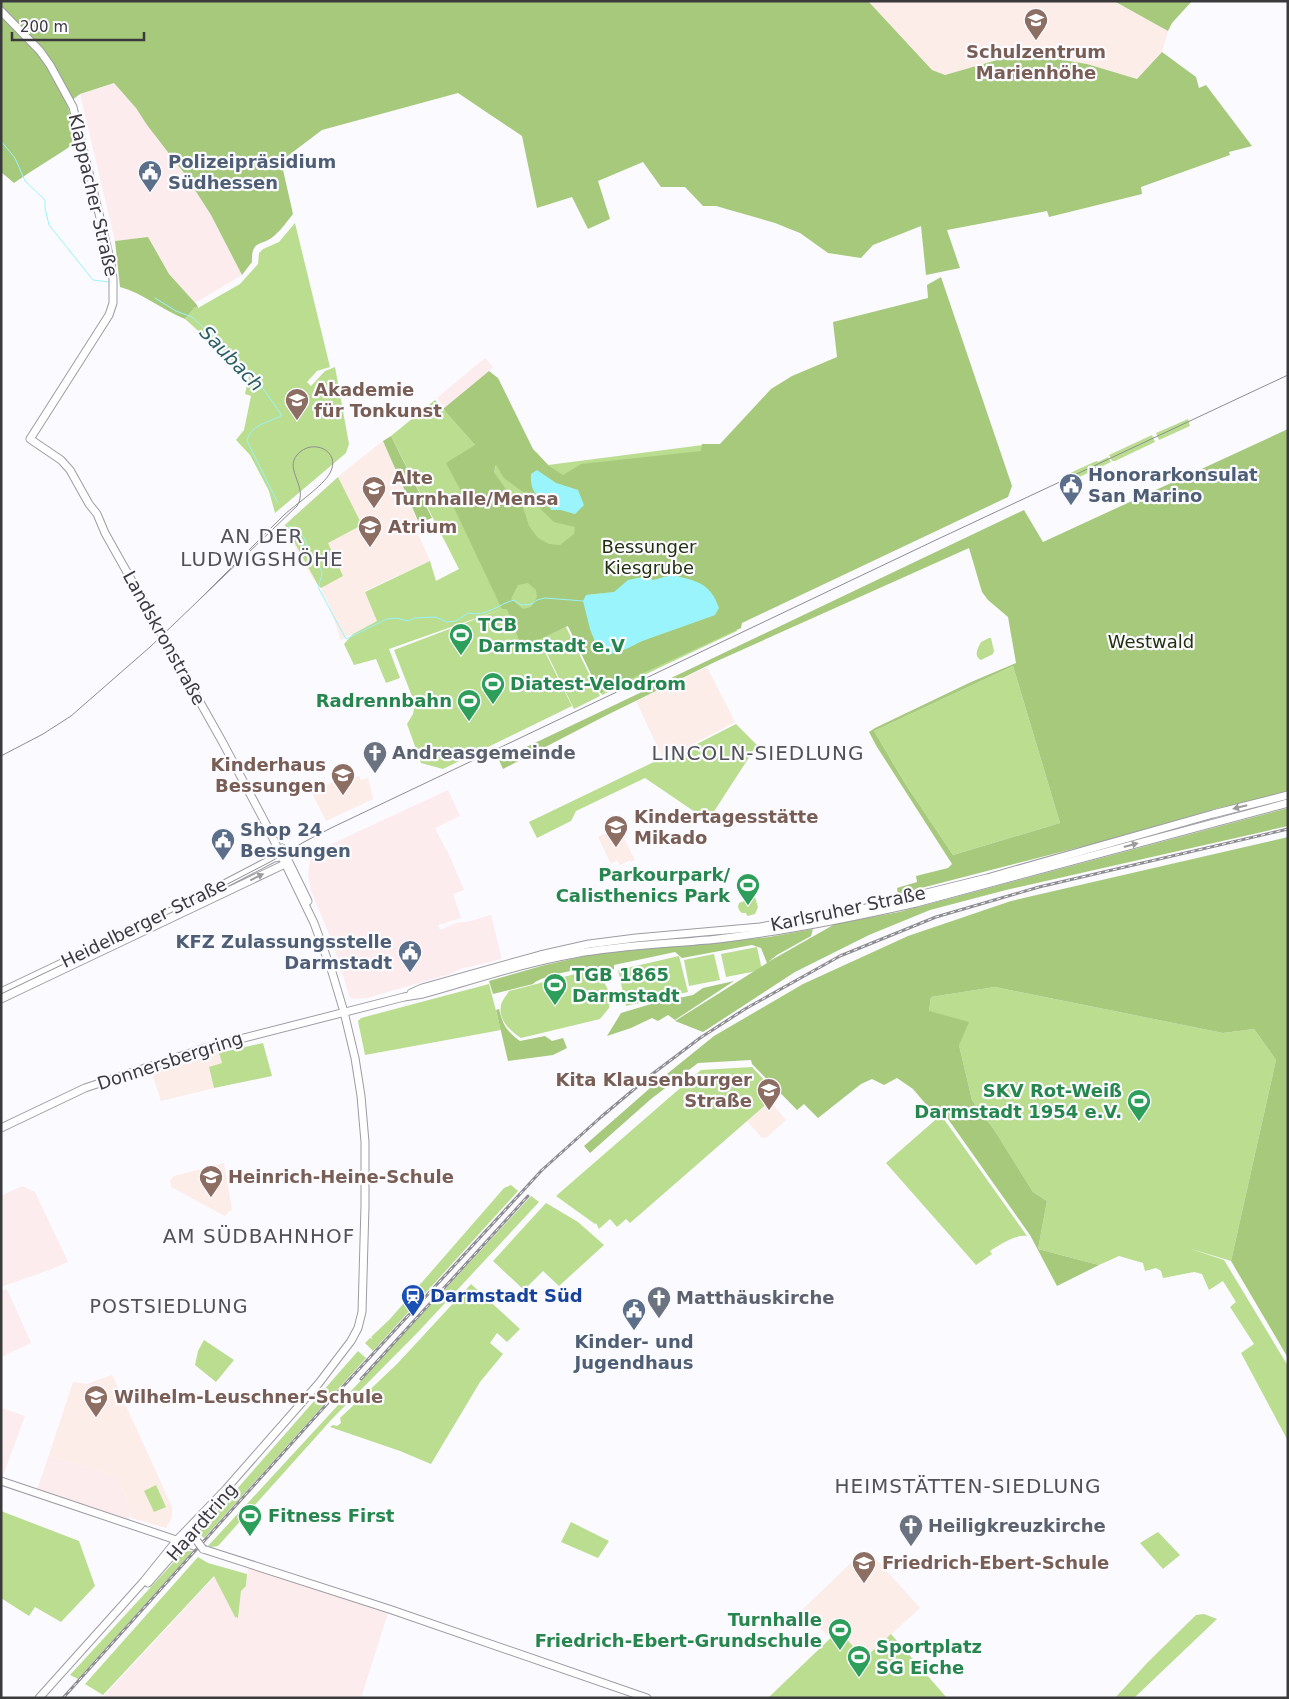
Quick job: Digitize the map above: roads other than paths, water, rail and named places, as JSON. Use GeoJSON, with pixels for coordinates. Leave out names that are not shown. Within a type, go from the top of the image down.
{"type":"FeatureCollection","features":[{"type":"Feature","properties":{"kind":"main road","name":"Klappacher Straße"},"geometry":{"type":"LineString","coordinates":[[1,11],[40,51],[50,65],[73,107],[114,279],[113,303],[109,315],[30,440]]}},
{"type":"Feature","properties":{"kind":"main road","name":"Landskronstraße"},"geometry":{"type":"LineString","coordinates":[[30,440],[61,460],[70,470],[89,504],[92,515],[106,533],[223,743],[248,784],[324,937],[346,1012],[361,1096],[365,1142],[364,1311]]}},
{"type":"Feature","properties":{"kind":"main road","name":"Karlsruher Straße"},"geometry":{"type":"LineString","coordinates":[[404,997],[422,988],[554,951],[580,946],[636,938],[760,927],[857,910],[987,878],[1213,814],[1288,795]]}},
{"type":"Feature","properties":{"kind":"main road","name":"Karlsruher Straße"},"geometry":{"type":"LineString","coordinates":[[346,1012],[423,994],[540,961],[574,954],[620,947],[718,939],[816,925],[863,915],[916,903],[1288,803]]}},
{"type":"Feature","properties":{"kind":"main road","name":"Heidelberger Straße"},"geometry":{"type":"LineString","coordinates":[[1,992],[184,905],[274,858],[284,859]]}},
{"type":"Feature","properties":{"kind":"main road","name":"Heidelberger Straße"},"geometry":{"type":"LineString","coordinates":[[1,999],[284,859]]}},
{"type":"Feature","properties":{"kind":"main road","name":"Donnersbergring"},"geometry":{"type":"LineString","coordinates":[[1,1128],[85,1088],[205,1048],[346,1012]]}},
{"type":"Feature","properties":{"kind":"main road","name":"Haardtring"},"geometry":{"type":"LineString","coordinates":[[39,1698],[180,1542],[196,1529],[331,1375],[355,1343],[361,1330],[364,1311]]}},
{"type":"Feature","properties":{"kind":"main road","name":"Haardtring"},"geometry":{"type":"LineString","coordinates":[[45,1698],[319,1383],[346,1348],[358,1328],[364,1311]]}},
{"type":"Feature","properties":{"kind":"main road"},"geometry":{"type":"LineString","coordinates":[[1,1481],[180,1542],[194,1544],[204,1550],[251,1566],[457,1633],[647,1698]]}},
{"type":"Feature","properties":{"kind":"main road"},"geometry":{"type":"LineString","coordinates":[[194,1544],[196,1529]]}},
{"type":"Feature","properties":{"kind":"water"},"geometry":{"type":"Polygon","coordinates":[[[537,470],[556,483],[578,490],[584,505],[575,514],[561,510],[551,510],[550,506],[533,489],[531,474],[537,470]]]}},
{"type":"Feature","properties":{"kind":"water"},"geometry":{"type":"Polygon","coordinates":[[[672,575],[695,581],[707,588],[719,608],[715,615],[608,655],[598,649],[590,629],[583,601],[586,595],[614,592],[628,580],[647,576],[653,580],[672,575]]]}},
{"type":"Feature","properties":{"kind":"waterway","name":"Saubach"},"geometry":{"type":"LineString","coordinates":[[1,141],[15,158],[25,181],[45,200],[49,225],[93,280],[109,282]]}},
{"type":"Feature","properties":{"kind":"waterway","name":"Saubach"},"geometry":{"type":"LineString","coordinates":[[155,298],[176,311],[192,317],[214,337],[254,376],[281,414],[281,416],[266,422],[252,431],[247,441],[278,503]]}},
{"type":"Feature","properties":{"kind":"waterway","name":"Saubach"},"geometry":{"type":"LineString","coordinates":[[287,524],[296,534],[302,535],[310,558],[321,569],[319,589],[346,639],[387,619],[396,618],[408,621],[415,618],[435,617],[447,622],[456,621],[468,613],[486,612],[514,600],[521,605],[532,604],[537,600],[545,598],[583,601]]}},
{"type":"Feature","properties":{"kind":"tram line"},"geometry":{"type":"LineString","coordinates":[[1,994],[191,903],[331,828],[938,539],[1288,375]]}},
{"type":"Feature","properties":{"kind":"tram line"},"geometry":{"type":"LineString","coordinates":[[1,756],[43,734],[71,716],[150,647],[297,506],[300,499],[300,492],[293,467],[297,455],[310,447],[324,449],[329,453],[333,465],[327,478],[316,489],[302,500],[295,506],[284,515],[198,601]]}},
{"type":"Feature","properties":{"kind":"railway"},"geometry":{"type":"LineString","coordinates":[[63,1698],[326,1405],[542,1170],[651,1075],[700,1038],[745,1009],[840,956],[936,917],[1039,887],[1288,829]]}},
{"type":"Feature","properties":{"kind":"railway"},"geometry":{"type":"LineString","coordinates":[[361,1379],[528,1196]]}},
{"type":"Feature","properties":{"kind":"place","name":"Schulzentrum Marienhöhe"},"geometry":{"type":"Point","coordinates":[1036,41]}},
{"type":"Feature","properties":{"kind":"place","name":"Polizeipräsidium Südhessen"},"geometry":{"type":"Point","coordinates":[150,193]}},
{"type":"Feature","properties":{"kind":"place","name":"Akademie für Tonkunst"},"geometry":{"type":"Point","coordinates":[297,421]}},
{"type":"Feature","properties":{"kind":"place","name":"Honorarkonsulat San Marino"},"geometry":{"type":"Point","coordinates":[1071,506]}},
{"type":"Feature","properties":{"kind":"place","name":"Alte Turnhalle/Mensa"},"geometry":{"type":"Point","coordinates":[374,509]}},
{"type":"Feature","properties":{"kind":"place","name":"Atrium"},"geometry":{"type":"Point","coordinates":[370,548]}},
{"type":"Feature","properties":{"kind":"place","name":"TCB Darmstadt e.V"},"geometry":{"type":"Point","coordinates":[461,656]}},
{"type":"Feature","properties":{"kind":"place","name":"Diatest-Velodrom"},"geometry":{"type":"Point","coordinates":[493,705]}},
{"type":"Feature","properties":{"kind":"place","name":"Radrennbahn"},"geometry":{"type":"Point","coordinates":[469,722]}},
{"type":"Feature","properties":{"kind":"place","name":"Andreasgemeinde"},"geometry":{"type":"Point","coordinates":[375,774]}},
{"type":"Feature","properties":{"kind":"place","name":"Kinderhaus Bessungen"},"geometry":{"type":"Point","coordinates":[343,796]}},
{"type":"Feature","properties":{"kind":"place","name":"Kindertagesstätte Mikado"},"geometry":{"type":"Point","coordinates":[616,848]}},
{"type":"Feature","properties":{"kind":"place","name":"Shop 24 Bessungen"},"geometry":{"type":"Point","coordinates":[223,861]}},
{"type":"Feature","properties":{"kind":"place","name":"Parkourpark/ Calisthenics Park"},"geometry":{"type":"Point","coordinates":[748,906]}},
{"type":"Feature","properties":{"kind":"place","name":"KFZ Zulassungsstelle Darmstadt"},"geometry":{"type":"Point","coordinates":[410,973]}},
{"type":"Feature","properties":{"kind":"place","name":"TGB 1865 Darmstadt"},"geometry":{"type":"Point","coordinates":[555,1006]}},
{"type":"Feature","properties":{"kind":"place","name":"Kita Klausenburger Straße"},"geometry":{"type":"Point","coordinates":[769,1111]}},
{"type":"Feature","properties":{"kind":"place","name":"SKV Rot-Weiß Darmstadt 1954 e.V."},"geometry":{"type":"Point","coordinates":[1139,1122]}},
{"type":"Feature","properties":{"kind":"place","name":"Heinrich-Heine-Schule"},"geometry":{"type":"Point","coordinates":[211,1198]}},
{"type":"Feature","properties":{"kind":"place","name":"Darmstadt Süd"},"geometry":{"type":"Point","coordinates":[413,1317]}},
{"type":"Feature","properties":{"kind":"place","name":"Matthäuskirche"},"geometry":{"type":"Point","coordinates":[659,1319]}},
{"type":"Feature","properties":{"kind":"place","name":"Kinder- und Jugendhaus"},"geometry":{"type":"Point","coordinates":[634,1331]}},
{"type":"Feature","properties":{"kind":"place","name":"Wilhelm-Leuschner-Schule"},"geometry":{"type":"Point","coordinates":[96,1418]}},
{"type":"Feature","properties":{"kind":"place","name":"Fitness First"},"geometry":{"type":"Point","coordinates":[250,1537]}},
{"type":"Feature","properties":{"kind":"place","name":"Heiligkreuzkirche"},"geometry":{"type":"Point","coordinates":[911,1547]}},
{"type":"Feature","properties":{"kind":"place","name":"Friedrich-Ebert-Schule"},"geometry":{"type":"Point","coordinates":[864,1584]}},
{"type":"Feature","properties":{"kind":"place","name":"Turnhalle Friedrich-Ebert-Grundschule"},"geometry":{"type":"Point","coordinates":[840,1651]}},
{"type":"Feature","properties":{"kind":"place","name":"Sportplatz SG Eiche"},"geometry":{"type":"Point","coordinates":[859,1678]}},
{"type":"Feature","properties":{"kind":"district","name":"AN DER LUDWIGSHÖHE"},"geometry":{"type":"Point","coordinates":[262,548]}},
{"type":"Feature","properties":{"kind":"district","name":"LINCOLN-SIEDLUNG"},"geometry":{"type":"Point","coordinates":[758,753]}},
{"type":"Feature","properties":{"kind":"district","name":"AM SÜDBAHNHOF"},"geometry":{"type":"Point","coordinates":[259,1236]}},
{"type":"Feature","properties":{"kind":"district","name":"POSTSIEDLUNG"},"geometry":{"type":"Point","coordinates":[169,1306]}},
{"type":"Feature","properties":{"kind":"district","name":"HEIMSTÄTTEN-SIEDLUNG"},"geometry":{"type":"Point","coordinates":[968,1486]}},
{"type":"Feature","properties":{"kind":"park label","name":"Bessunger Kiesgrube"},"geometry":{"type":"Point","coordinates":[649,557]}},
{"type":"Feature","properties":{"kind":"park label","name":"Westwald"},"geometry":{"type":"Point","coordinates":[1151,642]}}]}
